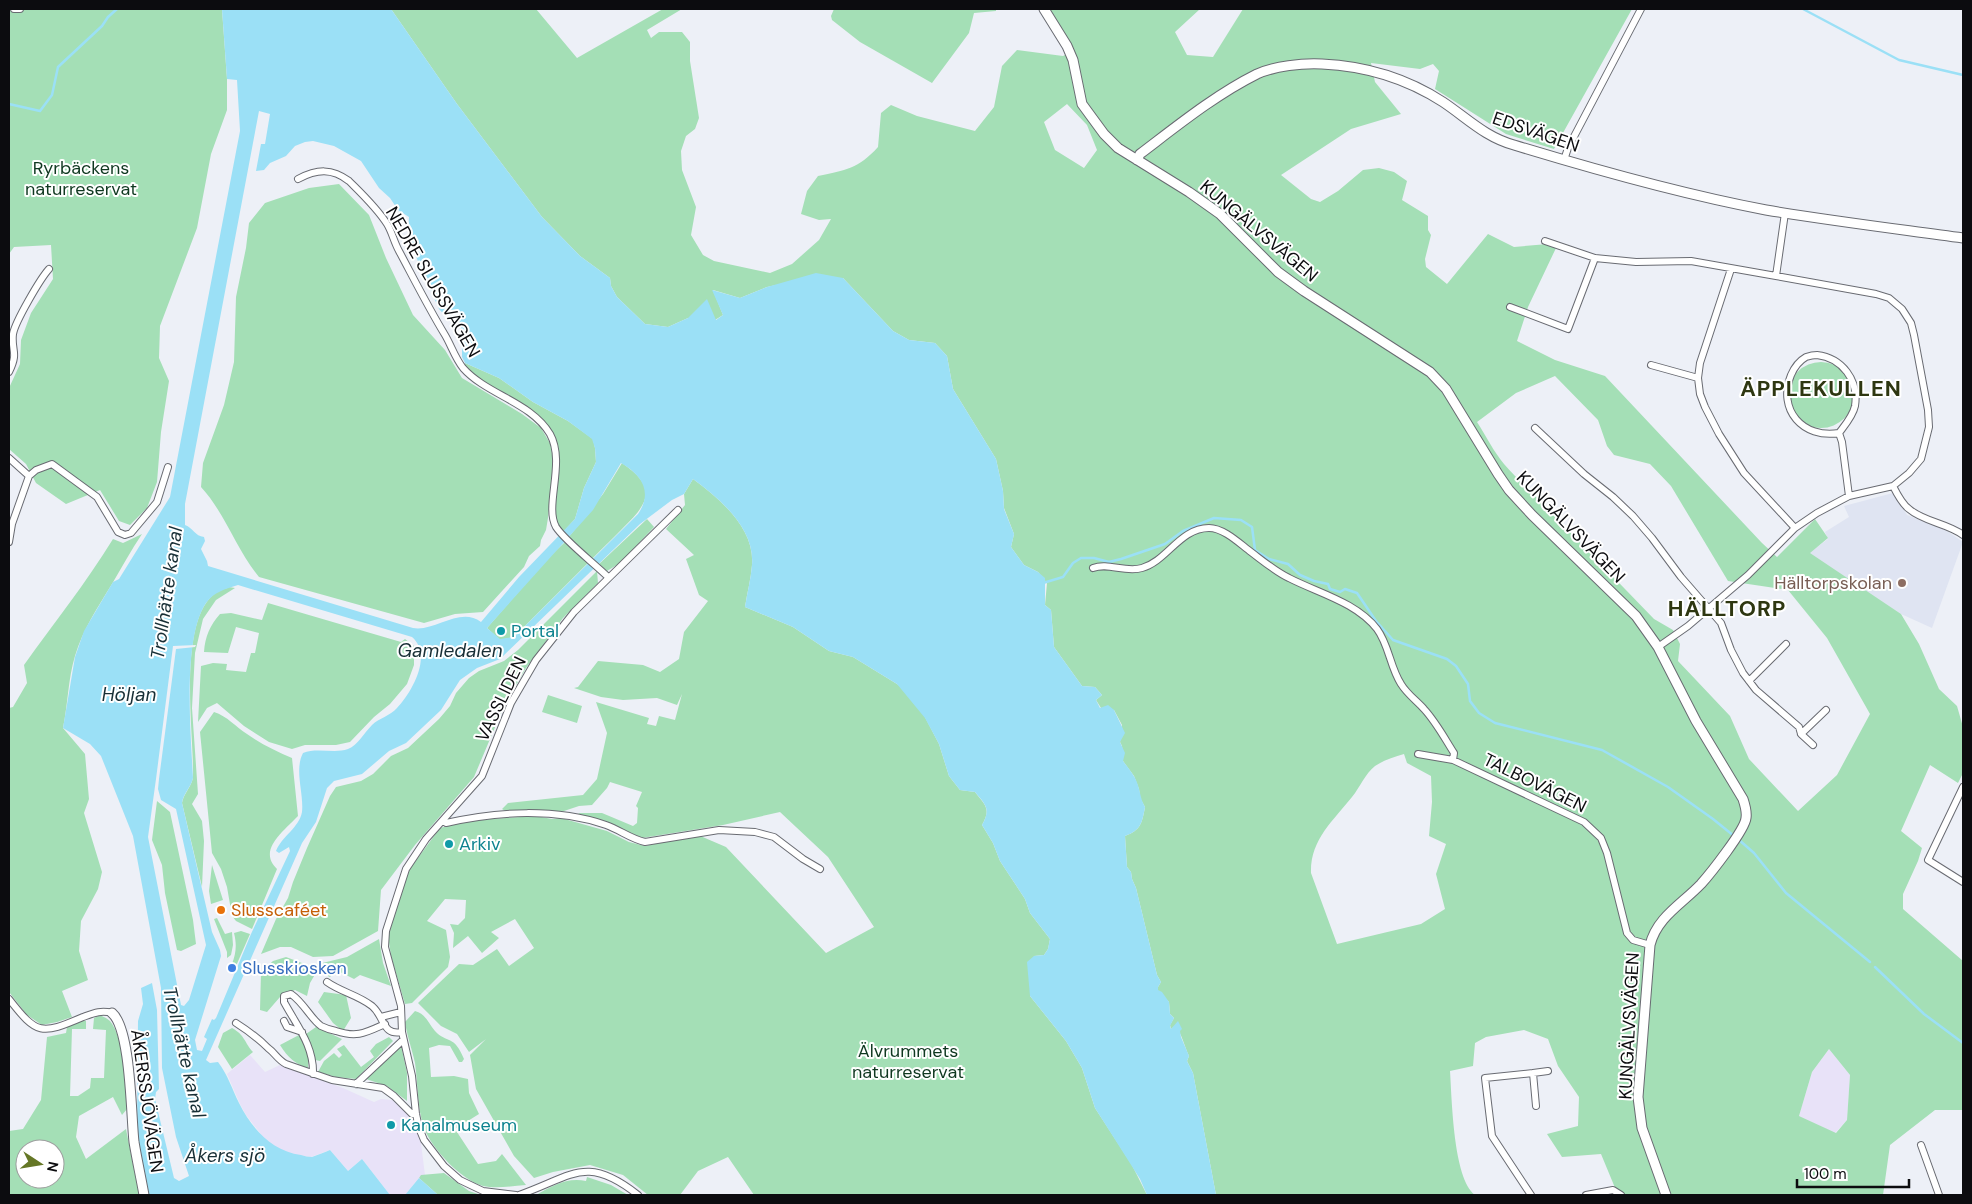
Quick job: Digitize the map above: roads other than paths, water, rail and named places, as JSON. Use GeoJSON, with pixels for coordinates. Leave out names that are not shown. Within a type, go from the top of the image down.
{"type":"FeatureCollection","features":[{"type":"Feature","properties":{"kind":"street"},"geometry":{"type":"LineString","coordinates":[[14,9],[19,9]]}},
{"type":"Feature","properties":{"kind":"street","name":"KUNGÄLVSVÄGEN"},"geometry":{"type":"LineString","coordinates":[[1044,9],[1067,46],[1073,60],[1082,104],[1104,134],[1118,148],[1189,192],[1220,214],[1278,272],[1304,291],[1430,372],[1446,389],[1509,490],[1532,515],[1636,616],[1658,647],[1696,721],[1743,799],[1746,809],[1745,824],[1713,870],[1700,885],[1661,921],[1652,935],[1650,945],[1638,1097],[1644,1135],[1666,1195]]}},
{"type":"Feature","properties":{"kind":"street"},"geometry":{"type":"LineString","coordinates":[[1564,160],[1568,148],[1641,9]]}},
{"type":"Feature","properties":{"kind":"street","name":"EDSVÄGEN"},"geometry":{"type":"LineString","coordinates":[[1137,160],[1147,149],[1220,96],[1258,74],[1286,66],[1321,64],[1360,68],[1411,82],[1495,139],[1564,160],[1730,202],[1785,213],[1963,238]]}},
{"type":"Feature","properties":{"kind":"street","name":"NEDRE SLUSSVÄGEN"},"geometry":{"type":"LineString","coordinates":[[298,179],[315,172],[328,171],[342,176],[349,181],[385,221],[391,230],[398,250],[415,279],[427,305],[450,342],[460,364],[470,374],[532,415],[544,426],[556,447],[554,521],[560,531],[608,577]]}},
{"type":"Feature","properties":{"kind":"street"},"geometry":{"type":"LineString","coordinates":[[1776,276],[1785,213]]}},
{"type":"Feature","properties":{"kind":"street"},"geometry":{"type":"LineString","coordinates":[[1545,241],[1595,258],[1636,262],[1691,261],[1876,294],[1889,298],[1906,314],[1914,335],[1927,400],[1929,427],[1921,459],[1909,474],[1893,486],[1849,496],[1817,513],[1795,528],[1748,575],[1688,626],[1658,647]]}},
{"type":"Feature","properties":{"kind":"street"},"geometry":{"type":"LineString","coordinates":[[1510,307],[1568,329],[1595,258]]}},
{"type":"Feature","properties":{"kind":"street"},"geometry":{"type":"LineString","coordinates":[[9,372],[16,354],[13,334],[39,280],[49,269]]}},
{"type":"Feature","properties":{"kind":"street"},"geometry":{"type":"LineString","coordinates":[[1731,269],[1700,363],[1698,378],[1700,394],[1705,408],[1744,473],[1795,528]]}},
{"type":"Feature","properties":{"kind":"street"},"geometry":{"type":"LineString","coordinates":[[1818,354],[1832,358],[1845,368],[1852,380],[1855,392],[1855,407],[1839,433],[1828,435],[1813,432],[1801,425],[1791,413],[1787,400],[1787,384],[1798,363],[1805,358],[1818,354]]}},
{"type":"Feature","properties":{"kind":"street"},"geometry":{"type":"LineString","coordinates":[[1651,365],[1698,378]]}},
{"type":"Feature","properties":{"kind":"street"},"geometry":{"type":"LineString","coordinates":[[1535,428],[1633,516],[1681,577],[1709,607],[1724,628],[1737,663],[1756,690],[1799,727],[1801,734],[1813,745]]}},
{"type":"Feature","properties":{"kind":"street"},"geometry":{"type":"LineString","coordinates":[[1839,433],[1842,442],[1849,496]]}},
{"type":"Feature","properties":{"kind":"street"},"geometry":{"type":"LineString","coordinates":[[9,458],[29,476]]}},
{"type":"Feature","properties":{"kind":"street"},"geometry":{"type":"LineString","coordinates":[[9,542],[12,524],[29,476],[42,467],[52,464],[97,497],[118,532],[125,535],[131,533],[136,528],[157,502],[168,467]]}},
{"type":"Feature","properties":{"kind":"street"},"geometry":{"type":"LineString","coordinates":[[1893,486],[1900,500],[1909,509],[1954,529],[1963,535]]}},
{"type":"Feature","properties":{"kind":"street","name":"VASSLIDEN"},"geometry":{"type":"LineString","coordinates":[[518,1195],[483,1191],[460,1180],[434,1155],[419,1128],[412,1076],[403,1040],[401,1009],[385,947],[386,931],[406,869],[426,839],[482,776],[511,704],[536,660],[574,612],[678,510]]}},
{"type":"Feature","properties":{"kind":"street"},"geometry":{"type":"LineString","coordinates":[[1093,568],[1099,565],[1131,570],[1144,568],[1162,557],[1189,534],[1200,529],[1211,528],[1218,531],[1286,577],[1348,605],[1364,615],[1377,629],[1385,643],[1401,684],[1425,710],[1454,753],[1454,760]]}},
{"type":"Feature","properties":{"kind":"street"},"geometry":{"type":"LineString","coordinates":[[1749,681],[1786,644]]}},
{"type":"Feature","properties":{"kind":"street"},"geometry":{"type":"LineString","coordinates":[[1801,734],[1826,710]]}},
{"type":"Feature","properties":{"kind":"street","name":"TALBOVÄGEN"},"geometry":{"type":"LineString","coordinates":[[1418,754],[1454,760],[1584,822],[1601,838],[1607,852],[1626,933],[1633,940],[1650,945]]}},
{"type":"Feature","properties":{"kind":"street"},"geometry":{"type":"LineString","coordinates":[[1963,787],[1928,860],[1963,882]]}},
{"type":"Feature","properties":{"kind":"street"},"geometry":{"type":"LineString","coordinates":[[442,820],[446,823],[475,817],[508,814],[560,815],[608,825],[634,839],[645,842],[718,830],[765,833],[774,837],[803,859],[820,868]]}},
{"type":"Feature","properties":{"kind":"street"},"geometry":{"type":"LineString","coordinates":[[327,982],[337,989],[351,993],[373,1007],[389,1031],[394,1033],[402,1032]]}},
{"type":"Feature","properties":{"kind":"street"},"geometry":{"type":"LineString","coordinates":[[313,1074],[314,1063],[311,1049],[284,1002],[284,996],[288,994],[299,999],[321,1026],[346,1035],[364,1034],[385,1024]]}},
{"type":"Feature","properties":{"kind":"street","name":"ÅKERSSJÖVÄGEN"},"geometry":{"type":"LineString","coordinates":[[9,999],[28,1022],[41,1029],[47,1030],[65,1025],[98,1011],[112,1013],[121,1026],[132,1100],[134,1140],[144,1195]]}},
{"type":"Feature","properties":{"kind":"street"},"geometry":{"type":"LineString","coordinates":[[381,1017],[401,1009]]}},
{"type":"Feature","properties":{"kind":"street"},"geometry":{"type":"LineString","coordinates":[[284,1021],[287,1026],[302,1032]]}},
{"type":"Feature","properties":{"kind":"street"},"geometry":{"type":"LineString","coordinates":[[236,1023],[268,1047],[280,1060],[332,1080],[383,1088],[412,1114],[416,1114]]}},
{"type":"Feature","properties":{"kind":"street"},"geometry":{"type":"LineString","coordinates":[[356,1084],[403,1040]]}},
{"type":"Feature","properties":{"kind":"street"},"geometry":{"type":"LineString","coordinates":[[1531,1195],[1492,1136],[1485,1078],[1548,1071]]}},
{"type":"Feature","properties":{"kind":"street"},"geometry":{"type":"LineString","coordinates":[[1533,1073],[1536,1106]]}},
{"type":"Feature","properties":{"kind":"street"},"geometry":{"type":"LineString","coordinates":[[1921,1145],[1940,1195]]}},
{"type":"Feature","properties":{"kind":"street"},"geometry":{"type":"LineString","coordinates":[[518,1195],[565,1176],[587,1172],[603,1174],[618,1180],[638,1195]]}},
{"type":"Feature","properties":{"kind":"street"},"geometry":{"type":"LineString","coordinates":[[1586,1195],[1613,1190],[1621,1195]]}},
{"type":"Feature","properties":{"kind":"water"},"geometry":{"type":"Polygon","coordinates":[[[222,9],[391,9],[457,104],[542,217],[580,256],[610,278],[611,286],[617,297],[645,324],[668,327],[688,318],[707,299],[716,320],[723,315],[712,290],[740,298],[767,287],[816,273],[843,278],[893,331],[909,340],[935,343],[947,356],[953,389],[996,459],[1003,491],[1004,509],[1014,534],[1011,547],[1024,565],[1045,578],[1045,605],[1051,610],[1054,647],[1082,686],[1095,687],[1102,695],[1096,700],[1100,708],[1108,705],[1114,710],[1125,733],[1120,742],[1125,753],[1123,761],[1133,774],[1145,807],[1138,828],[1125,836],[1127,867],[1131,872],[1136,888],[1157,975],[1161,982],[1158,990],[1162,992],[1169,1002],[1170,1014],[1174,1018],[1170,1026],[1171,1029],[1178,1021],[1182,1029],[1180,1031],[1181,1037],[1189,1056],[1187,1061],[1193,1073],[1216,1195],[1147,1195],[1140,1179],[1095,1108],[1082,1068],[1066,1041],[1030,996],[1027,962],[1034,956],[1044,955],[1048,949],[1050,939],[1030,913],[1025,899],[1000,861],[993,843],[982,825],[987,811],[986,807],[975,792],[960,790],[949,776],[939,744],[925,718],[897,684],[853,657],[829,651],[793,627],[745,607],[752,565],[748,539],[742,527],[724,505],[693,479],[684,494],[672,500],[640,524],[500,659],[477,668],[460,680],[441,710],[406,743],[389,751],[362,774],[334,781],[327,788],[316,822],[302,843],[206,1060],[210,1063],[218,1062],[225,1072],[244,1113],[257,1130],[272,1144],[291,1153],[309,1157],[330,1150],[348,1171],[362,1159],[390,1195],[148,1195],[137,1130],[138,1021],[143,1004],[141,988],[152,983],[157,1010],[159,1089],[156,1092],[155,1099],[174,1178],[179,1181],[189,1176],[176,1137],[162,1068],[161,988],[133,836],[101,756],[90,744],[63,728],[75,657],[84,631],[113,582],[119,579],[170,497],[240,131],[237,80],[227,79],[222,9]],[[259,111],[185,504],[185,525],[198,535],[204,537],[205,541],[201,549],[208,566],[413,628],[421,628],[465,617],[481,622],[519,577],[575,519],[584,488],[596,462],[595,448],[592,439],[568,421],[533,402],[499,378],[465,363],[462,357],[462,332],[460,324],[454,318],[450,321],[439,309],[410,243],[408,236],[409,217],[398,210],[390,198],[379,188],[361,161],[334,146],[313,141],[295,146],[286,156],[270,163],[264,170],[256,171],[261,144],[265,144],[270,114],[259,111]],[[621,463],[593,510],[487,628],[500,639],[514,637],[638,514],[645,498],[645,491],[640,479],[621,463]],[[238,585],[224,590],[206,603],[198,619],[194,639],[190,688],[193,778],[182,803],[212,932],[221,956],[195,1040],[197,1050],[202,1051],[207,1039],[204,1037],[212,1019],[216,1018],[251,934],[290,851],[289,847],[279,853],[276,851],[298,823],[302,812],[299,767],[303,753],[308,751],[337,751],[348,749],[355,745],[372,725],[394,711],[409,693],[418,673],[421,653],[412,637],[238,585]],[[156,779],[148,837],[181,1005],[184,1006],[189,1000],[206,945],[176,809],[161,800],[158,789],[159,779],[156,779]]]}},
{"type":"Feature","properties":{"kind":"water"},"geometry":{"type":"Polygon","coordinates":[[[419,1178],[438,1195],[405,1195],[419,1178]]]}},
{"type":"Feature","properties":{"kind":"waterway"},"geometry":{"type":"LineString","coordinates":[[9,104],[40,111],[52,95],[58,67],[102,26],[117,9]]}},
{"type":"Feature","properties":{"kind":"waterway"},"geometry":{"type":"LineString","coordinates":[[1803,9],[1899,60],[1963,75]]}},
{"type":"Feature","properties":{"kind":"waterway"},"geometry":{"type":"LineString","coordinates":[[1043,583],[1063,577],[1073,563],[1081,558],[1094,558],[1109,562],[1165,544],[1183,531],[1214,518],[1241,520],[1252,527],[1255,550],[1269,559],[1288,564],[1300,575],[1328,584],[1330,589],[1340,592],[1345,589],[1357,593],[1376,621],[1393,640],[1447,659],[1456,666],[1468,684],[1470,701],[1479,713],[1495,723],[1602,750],[1668,787],[1734,836]]}},
{"type":"Feature","properties":{"kind":"waterway"},"geometry":{"type":"LineString","coordinates":[[1738,839],[1754,853],[1786,893],[1870,962]]}},
{"type":"Feature","properties":{"kind":"waterway"},"geometry":{"type":"LineString","coordinates":[[1875,967],[1924,1014],[1963,1043]]}},
{"type":"Feature","properties":{"kind":"place","name":"Hälltorpskolan"},"geometry":{"type":"Point","coordinates":[1902,583]}},
{"type":"Feature","properties":{"kind":"place","name":"Portal"},"geometry":{"type":"Point","coordinates":[501,631]}},
{"type":"Feature","properties":{"kind":"place","name":"Arkiv"},"geometry":{"type":"Point","coordinates":[449,844]}},
{"type":"Feature","properties":{"kind":"place","name":"Slusscaféet"},"geometry":{"type":"Point","coordinates":[221,910]}},
{"type":"Feature","properties":{"kind":"place","name":"Slusskiosken"},"geometry":{"type":"Point","coordinates":[232,968]}},
{"type":"Feature","properties":{"kind":"place","name":"Kanalmuseum"},"geometry":{"type":"Point","coordinates":[391,1125]}},
{"type":"Feature","properties":{"kind":"district","name":"ÄPPLEKULLEN"},"geometry":{"type":"Point","coordinates":[1821,388]}},
{"type":"Feature","properties":{"kind":"district","name":"HÄLLTORP"},"geometry":{"type":"Point","coordinates":[1727,608]}},
{"type":"Feature","properties":{"kind":"park label","name":"Ryrbäckens naturreservat"},"geometry":{"type":"Point","coordinates":[81,178]}},
{"type":"Feature","properties":{"kind":"park label","name":"Älvrummets naturreservat"},"geometry":{"type":"Point","coordinates":[908,1061]}},
{"type":"Feature","properties":{"kind":"water label","name":"Trollhätte kanal"},"geometry":{"type":"Point","coordinates":[166,593]}},
{"type":"Feature","properties":{"kind":"water label","name":"Gamledalen"},"geometry":{"type":"Point","coordinates":[450,650]}},
{"type":"Feature","properties":{"kind":"water label","name":"Höljan"},"geometry":{"type":"Point","coordinates":[129,694]}},
{"type":"Feature","properties":{"kind":"water label","name":"Trollhätte kanal"},"geometry":{"type":"Point","coordinates":[185,1052]}},
{"type":"Feature","properties":{"kind":"water label","name":"Åkers sjö"},"geometry":{"type":"Point","coordinates":[225,1155]}}]}
